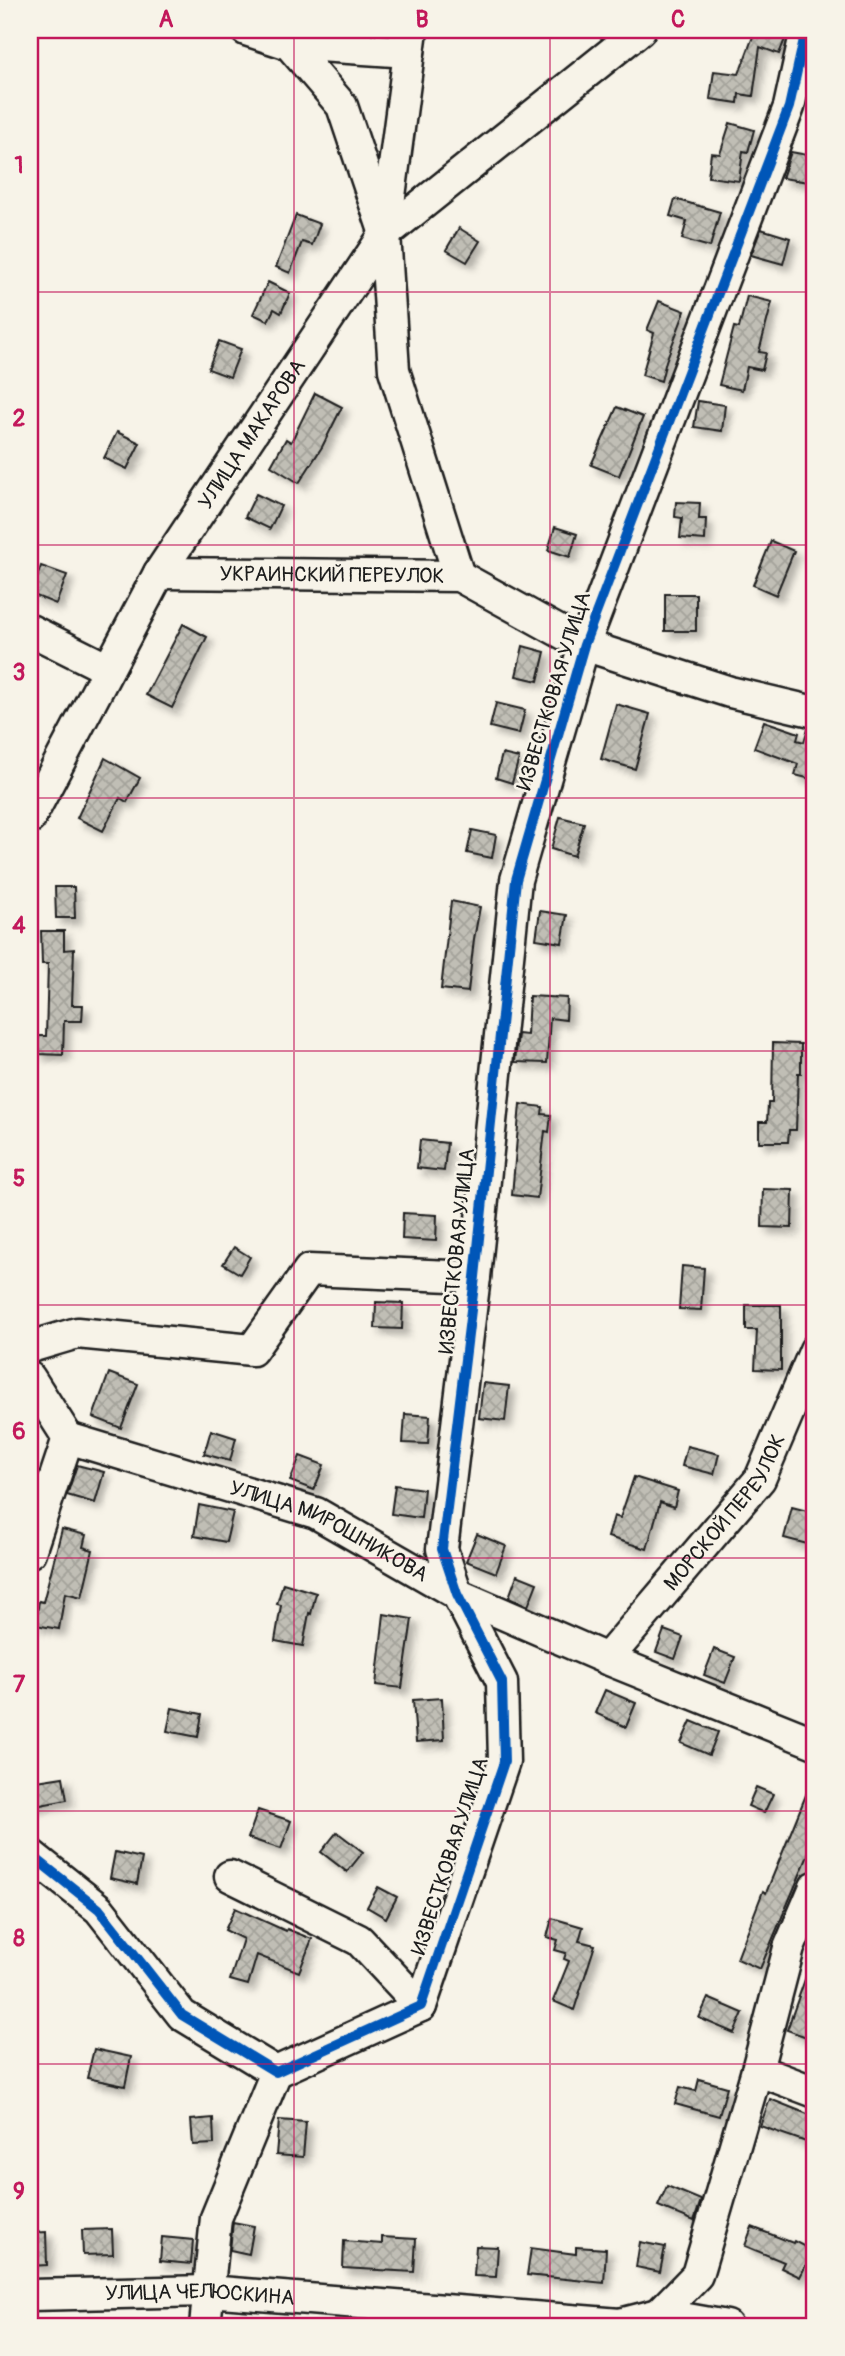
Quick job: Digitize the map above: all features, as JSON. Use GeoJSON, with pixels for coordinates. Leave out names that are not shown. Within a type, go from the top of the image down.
{"type":"FeatureCollection","features":[{"type":"Feature","properties":{"kind":"street"},"geometry":{"type":"LineString","coordinates":[[246,30],[289,44],[411,41]]}},
{"type":"Feature","properties":{"kind":"street"},"geometry":{"type":"LineString","coordinates":[[385,233],[640,30]]}},
{"type":"Feature","properties":{"kind":"street","name":"ИЗВЕСТКОВАЯ УЛИЦА"},"geometry":{"type":"LineString","coordinates":[[421,2006],[504,1762],[502,1682],[457,1594],[442,1549],[475,1277],[516,880],[584,645],[789,107],[806,30]]}},
{"type":"Feature","properties":{"kind":"street","name":"УЛИЦА МАКАРОВА"},"geometry":{"type":"LineString","coordinates":[[30,818],[159,573],[385,233],[411,41]]}},
{"type":"Feature","properties":{"kind":"street"},"geometry":{"type":"LineString","coordinates":[[289,44],[342,106],[385,233],[394,370],[458,576]]}},
{"type":"Feature","properties":{"kind":"street","name":"УКРАИНСКИЙ ПЕРЕУЛОК"},"geometry":{"type":"LineString","coordinates":[[159,573],[458,576],[584,645],[730,692],[815,712]]}},
{"type":"Feature","properties":{"kind":"street"},"geometry":{"type":"LineString","coordinates":[[30,630],[108,669]]}},
{"type":"Feature","properties":{"kind":"street"},"geometry":{"type":"LineString","coordinates":[[30,1347],[77,1334],[252,1350],[309,1270],[475,1277]]}},
{"type":"Feature","properties":{"kind":"street","name":"МОРСКОЙ ПЕРЕУЛОК"},"geometry":{"type":"LineString","coordinates":[[607,1659],[760,1479],[815,1350]]}},
{"type":"Feature","properties":{"kind":"street"},"geometry":{"type":"LineString","coordinates":[[30,1378],[68,1438],[30,1552]]}},
{"type":"Feature","properties":{"kind":"street","name":"УЛИЦА МИРОШНИКОВА"},"geometry":{"type":"LineString","coordinates":[[68,1438],[316,1513],[457,1594],[607,1659],[815,1743]]}},
{"type":"Feature","properties":{"kind":"street"},"geometry":{"type":"LineString","coordinates":[[30,1854],[99,1909],[182,2015],[276,2072]]}},
{"type":"Feature","properties":{"kind":"street"},"geometry":{"type":"LineString","coordinates":[[205,2326],[216,2218],[276,2072],[421,2006],[359,1940],[230,1876]]}},
{"type":"Feature","properties":{"kind":"street"},"geometry":{"type":"LineString","coordinates":[[658,2320],[697,2275],[757,2070],[789,1948],[815,1887]]}},
{"type":"Feature","properties":{"kind":"street"},"geometry":{"type":"LineString","coordinates":[[757,2070],[815,2092]]}},
{"type":"Feature","properties":{"kind":"street","name":"УЛИЦА ЧЕЛЮСКИНА"},"geometry":{"type":"LineString","coordinates":[[30,2295],[208,2291],[620,2325],[658,2320],[727,2326]]}},
{"type":"Feature","properties":{"kind":"building"},"geometry":{"type":"Polygon","coordinates":[[[776,30],[787,34],[779,54],[760,47],[753,96],[739,94],[738,103],[710,99],[714,71],[739,74],[755,31],[776,30]]]}},
{"type":"Feature","properties":{"kind":"building"},"geometry":{"type":"Polygon","coordinates":[[[730,123],[754,130],[748,152],[743,151],[739,181],[708,177],[711,153],[720,154],[730,123]]]}},
{"type":"Feature","properties":{"kind":"building"},"geometry":{"type":"Polygon","coordinates":[[[791,152],[813,156],[809,182],[782,178],[791,152]]]}},
{"type":"Feature","properties":{"kind":"building"},"geometry":{"type":"Polygon","coordinates":[[[675,199],[720,212],[710,247],[682,239],[687,221],[670,216],[675,199]]]}},
{"type":"Feature","properties":{"kind":"building"},"geometry":{"type":"Polygon","coordinates":[[[296,215],[320,224],[312,245],[302,242],[290,273],[276,267],[296,215]]]}},
{"type":"Feature","properties":{"kind":"building"},"geometry":{"type":"Polygon","coordinates":[[[459,228],[480,241],[467,262],[446,250],[459,228]]]}},
{"type":"Feature","properties":{"kind":"building"},"geometry":{"type":"Polygon","coordinates":[[[761,229],[790,238],[783,264],[751,255],[761,229]]]}},
{"type":"Feature","properties":{"kind":"building"},"geometry":{"type":"Polygon","coordinates":[[[268,282],[290,293],[281,313],[274,309],[268,321],[253,314],[268,282]]]}},
{"type":"Feature","properties":{"kind":"building"},"geometry":{"type":"Polygon","coordinates":[[[747,296],[772,302],[759,352],[766,353],[762,370],[747,367],[742,390],[719,385],[734,327],[739,328],[747,296]]]}},
{"type":"Feature","properties":{"kind":"building"},"geometry":{"type":"Polygon","coordinates":[[[659,301],[685,311],[661,381],[642,375],[654,333],[647,330],[659,301]]]}},
{"type":"Feature","properties":{"kind":"building"},"geometry":{"type":"Polygon","coordinates":[[[219,341],[241,349],[230,377],[208,369],[219,341]]]}},
{"type":"Feature","properties":{"kind":"building"},"geometry":{"type":"Polygon","coordinates":[[[315,393],[342,407],[322,447],[299,483],[271,466],[286,439],[291,442],[315,393]]]}},
{"type":"Feature","properties":{"kind":"building"},"geometry":{"type":"Polygon","coordinates":[[[698,401],[725,405],[722,431],[694,427],[698,401]]]}},
{"type":"Feature","properties":{"kind":"building"},"geometry":{"type":"Polygon","coordinates":[[[617,407],[643,417],[619,476],[591,465],[617,407]]]}},
{"type":"Feature","properties":{"kind":"building"},"geometry":{"type":"Polygon","coordinates":[[[117,432],[140,443],[127,469],[104,458],[117,432]]]}},
{"type":"Feature","properties":{"kind":"building"},"geometry":{"type":"Polygon","coordinates":[[[256,494],[281,506],[270,529],[245,517],[256,494]]]}},
{"type":"Feature","properties":{"kind":"building"},"geometry":{"type":"Polygon","coordinates":[[[676,502],[700,503],[699,519],[706,519],[705,540],[680,538],[682,518],[675,517],[676,502]]]}},
{"type":"Feature","properties":{"kind":"building"},"geometry":{"type":"Polygon","coordinates":[[[555,527],[577,534],[570,557],[548,550],[555,527]]]}},
{"type":"Feature","properties":{"kind":"building"},"geometry":{"type":"Polygon","coordinates":[[[771,541],[794,551],[776,595],[753,585],[771,541]]]}},
{"type":"Feature","properties":{"kind":"building"},"geometry":{"type":"Polygon","coordinates":[[[41,566],[67,575],[56,604],[31,594],[41,566]]]}},
{"type":"Feature","properties":{"kind":"building"},"geometry":{"type":"Polygon","coordinates":[[[665,594],[696,594],[696,631],[665,631],[665,594]]]}},
{"type":"Feature","properties":{"kind":"building"},"geometry":{"type":"Polygon","coordinates":[[[183,624],[207,637],[172,708],[146,695],[183,624]]]}},
{"type":"Feature","properties":{"kind":"building"},"geometry":{"type":"Polygon","coordinates":[[[523,646],[545,652],[538,681],[516,676],[523,646]]]}},
{"type":"Feature","properties":{"kind":"building"},"geometry":{"type":"Polygon","coordinates":[[[496,703],[525,710],[519,734],[490,727],[496,703]]]}},
{"type":"Feature","properties":{"kind":"building"},"geometry":{"type":"Polygon","coordinates":[[[616,704],[650,714],[635,769],[601,759],[616,704]]]}},
{"type":"Feature","properties":{"kind":"building"},"geometry":{"type":"Polygon","coordinates":[[[764,721],[799,733],[797,740],[804,742],[808,728],[815,729],[815,780],[795,775],[798,764],[754,748],[764,721]]]}},
{"type":"Feature","properties":{"kind":"building"},"geometry":{"type":"Polygon","coordinates":[[[502,754],[519,758],[512,783],[496,778],[502,754]]]}},
{"type":"Feature","properties":{"kind":"building"},"geometry":{"type":"Polygon","coordinates":[[[105,758],[140,778],[127,802],[120,798],[103,831],[77,818],[105,758]]]}},
{"type":"Feature","properties":{"kind":"building"},"geometry":{"type":"Polygon","coordinates":[[[560,817],[584,823],[574,856],[551,849],[560,817]]]}},
{"type":"Feature","properties":{"kind":"building"},"geometry":{"type":"Polygon","coordinates":[[[472,830],[496,835],[492,858],[467,853],[472,830]]]}},
{"type":"Feature","properties":{"kind":"building"},"geometry":{"type":"Polygon","coordinates":[[[55,887],[74,887],[75,918],[56,918],[55,887]]]}},
{"type":"Feature","properties":{"kind":"building"},"geometry":{"type":"Polygon","coordinates":[[[451,901],[480,907],[468,992],[441,989],[451,901]]]}},
{"type":"Feature","properties":{"kind":"building"},"geometry":{"type":"Polygon","coordinates":[[[540,911],[567,915],[562,943],[536,939],[540,911]]]}},
{"type":"Feature","properties":{"kind":"building"},"geometry":{"type":"Polygon","coordinates":[[[41,931],[64,931],[64,950],[74,949],[72,1005],[83,1005],[82,1021],[64,1021],[63,1055],[38,1054],[38,1036],[46,1036],[48,964],[42,964],[41,931]]]}},
{"type":"Feature","properties":{"kind":"building"},"geometry":{"type":"Polygon","coordinates":[[[529,996],[567,998],[566,1020],[550,1018],[547,1063],[515,1062],[518,1034],[527,1035],[529,996]]]}},
{"type":"Feature","properties":{"kind":"building"},"geometry":{"type":"Polygon","coordinates":[[[773,1043],[801,1044],[796,1130],[789,1130],[788,1142],[759,1142],[759,1122],[767,1122],[768,1103],[772,1103],[773,1043]]]}},
{"type":"Feature","properties":{"kind":"building"},"geometry":{"type":"Polygon","coordinates":[[[520,1104],[543,1107],[542,1114],[551,1115],[549,1132],[545,1131],[537,1198],[512,1195],[520,1104]]]}},
{"type":"Feature","properties":{"kind":"building"},"geometry":{"type":"Polygon","coordinates":[[[420,1140],[447,1143],[444,1171],[417,1168],[420,1140]]]}},
{"type":"Feature","properties":{"kind":"building"},"geometry":{"type":"Polygon","coordinates":[[[763,1189],[793,1190],[792,1228],[762,1227],[763,1189]]]}},
{"type":"Feature","properties":{"kind":"building"},"geometry":{"type":"Polygon","coordinates":[[[403,1213],[437,1215],[436,1241],[402,1239],[403,1213]]]}},
{"type":"Feature","properties":{"kind":"building"},"geometry":{"type":"Polygon","coordinates":[[[234,1247],[250,1257],[240,1274],[223,1264],[234,1247]]]}},
{"type":"Feature","properties":{"kind":"building"},"geometry":{"type":"Polygon","coordinates":[[[682,1266],[704,1268],[701,1310],[679,1309],[682,1266]]]}},
{"type":"Feature","properties":{"kind":"building"},"geometry":{"type":"Polygon","coordinates":[[[376,1302],[403,1303],[402,1329],[375,1328],[376,1302]]]}},
{"type":"Feature","properties":{"kind":"building"},"geometry":{"type":"Polygon","coordinates":[[[746,1305],[781,1305],[781,1370],[755,1369],[757,1330],[746,1330],[746,1305]]]}},
{"type":"Feature","properties":{"kind":"building"},"geometry":{"type":"Polygon","coordinates":[[[109,1373],[138,1384],[121,1428],[93,1417],[109,1373]]]}},
{"type":"Feature","properties":{"kind":"building"},"geometry":{"type":"Polygon","coordinates":[[[483,1383],[509,1386],[505,1421],[479,1418],[483,1383]]]}},
{"type":"Feature","properties":{"kind":"building"},"geometry":{"type":"Polygon","coordinates":[[[405,1414],[430,1416],[428,1444],[403,1443],[405,1414]]]}},
{"type":"Feature","properties":{"kind":"building"},"geometry":{"type":"Polygon","coordinates":[[[211,1430],[236,1438],[230,1461],[204,1454],[211,1430]]]}},
{"type":"Feature","properties":{"kind":"building"},"geometry":{"type":"Polygon","coordinates":[[[687,1446],[719,1454],[714,1474],[682,1466],[687,1446]]]}},
{"type":"Feature","properties":{"kind":"building"},"geometry":{"type":"Polygon","coordinates":[[[300,1456],[324,1465],[314,1490],[290,1481],[300,1456]]]}},
{"type":"Feature","properties":{"kind":"building"},"geometry":{"type":"Polygon","coordinates":[[[77,1465],[104,1472],[95,1503],[67,1495],[77,1465]]]}},
{"type":"Feature","properties":{"kind":"building"},"geometry":{"type":"Polygon","coordinates":[[[634,1477],[678,1491],[674,1507],[660,1502],[647,1549],[608,1537],[614,1516],[620,1518],[634,1477]]]}},
{"type":"Feature","properties":{"kind":"building"},"geometry":{"type":"Polygon","coordinates":[[[395,1485],[424,1489],[421,1518],[391,1514],[395,1485]]]}},
{"type":"Feature","properties":{"kind":"building"},"geometry":{"type":"Polygon","coordinates":[[[199,1505],[233,1512],[226,1542],[194,1536],[199,1505]]]}},
{"type":"Feature","properties":{"kind":"building"},"geometry":{"type":"Polygon","coordinates":[[[792,1507],[815,1513],[815,1546],[784,1538],[792,1507]]]}},
{"type":"Feature","properties":{"kind":"building"},"geometry":{"type":"Polygon","coordinates":[[[62,1529],[86,1535],[83,1547],[93,1550],[82,1597],[65,1593],[59,1629],[35,1625],[39,1601],[43,1602],[62,1529]]]}},
{"type":"Feature","properties":{"kind":"building"},"geometry":{"type":"Polygon","coordinates":[[[477,1534],[506,1546],[496,1573],[466,1561],[477,1534]]]}},
{"type":"Feature","properties":{"kind":"building"},"geometry":{"type":"Polygon","coordinates":[[[517,1575],[537,1583],[528,1606],[509,1597],[517,1575]]]}},
{"type":"Feature","properties":{"kind":"building"},"geometry":{"type":"Polygon","coordinates":[[[283,1583],[316,1593],[303,1646],[275,1641],[281,1605],[277,1604],[283,1583]]]}},
{"type":"Feature","properties":{"kind":"building"},"geometry":{"type":"Polygon","coordinates":[[[384,1614],[412,1619],[402,1688],[376,1685],[384,1614]]]}},
{"type":"Feature","properties":{"kind":"building"},"geometry":{"type":"Polygon","coordinates":[[[664,1630],[683,1637],[675,1659],[656,1652],[664,1630]]]}},
{"type":"Feature","properties":{"kind":"building"},"geometry":{"type":"Polygon","coordinates":[[[714,1649],[735,1657],[725,1683],[704,1675],[714,1649]]]}},
{"type":"Feature","properties":{"kind":"building"},"geometry":{"type":"Polygon","coordinates":[[[605,1690],[636,1703],[626,1727],[595,1713],[605,1690]]]}},
{"type":"Feature","properties":{"kind":"building"},"geometry":{"type":"Polygon","coordinates":[[[442,1698],[444,1740],[416,1742],[413,1700],[442,1698]]]}},
{"type":"Feature","properties":{"kind":"building"},"geometry":{"type":"Polygon","coordinates":[[[172,1708],[202,1714],[198,1737],[167,1731],[172,1708]]]}},
{"type":"Feature","properties":{"kind":"building"},"geometry":{"type":"Polygon","coordinates":[[[691,1721],[718,1732],[709,1755],[681,1743],[691,1721]]]}},
{"type":"Feature","properties":{"kind":"building"},"geometry":{"type":"Polygon","coordinates":[[[815,1773],[815,1839],[760,1969],[737,1959],[763,1891],[766,1893],[815,1773]]]}},
{"type":"Feature","properties":{"kind":"building"},"geometry":{"type":"Polygon","coordinates":[[[63,1777],[67,1800],[30,1807],[30,1782],[63,1777]]]}},
{"type":"Feature","properties":{"kind":"building"},"geometry":{"type":"Polygon","coordinates":[[[756,1787],[773,1794],[764,1813],[748,1806],[756,1787]]]}},
{"type":"Feature","properties":{"kind":"building"},"geometry":{"type":"Polygon","coordinates":[[[258,1810],[291,1821],[281,1849],[248,1838],[258,1810]]]}},
{"type":"Feature","properties":{"kind":"building"},"geometry":{"type":"Polygon","coordinates":[[[337,1832],[363,1852],[347,1872],[321,1852],[337,1832]]]}},
{"type":"Feature","properties":{"kind":"building"},"geometry":{"type":"Polygon","coordinates":[[[115,1852],[142,1858],[137,1884],[110,1878],[115,1852]]]}},
{"type":"Feature","properties":{"kind":"building"},"geometry":{"type":"Polygon","coordinates":[[[378,1887],[397,1897],[386,1918],[367,1907],[378,1887]]]}},
{"type":"Feature","properties":{"kind":"building"},"geometry":{"type":"Polygon","coordinates":[[[235,1908],[286,1931],[287,1929],[312,1939],[299,1972],[257,1955],[248,1985],[230,1980],[243,1939],[225,1930],[235,1908]]]}},
{"type":"Feature","properties":{"kind":"building"},"geometry":{"type":"Polygon","coordinates":[[[552,1918],[583,1927],[579,1941],[595,1945],[574,2010],[553,2001],[569,1961],[564,1959],[566,1953],[555,1950],[558,1940],[547,1937],[552,1918]]]}},
{"type":"Feature","properties":{"kind":"building"},"geometry":{"type":"Polygon","coordinates":[[[813,1957],[815,1958],[815,2040],[787,2030],[813,1957]]]}},
{"type":"Feature","properties":{"kind":"building"},"geometry":{"type":"Polygon","coordinates":[[[708,1998],[743,2013],[734,2033],[699,2018],[708,1998]]]}},
{"type":"Feature","properties":{"kind":"building"},"geometry":{"type":"Polygon","coordinates":[[[94,2049],[131,2057],[125,2086],[87,2078],[94,2049]]]}},
{"type":"Feature","properties":{"kind":"building"},"geometry":{"type":"Polygon","coordinates":[[[699,2079],[727,2087],[719,2116],[675,2104],[680,2087],[696,2091],[699,2079]]]}},
{"type":"Feature","properties":{"kind":"building"},"geometry":{"type":"Polygon","coordinates":[[[770,2099],[815,2117],[815,2145],[760,2126],[770,2099]]]}},
{"type":"Feature","properties":{"kind":"building"},"geometry":{"type":"Polygon","coordinates":[[[213,2118],[214,2144],[193,2145],[191,2120],[213,2118]]]}},
{"type":"Feature","properties":{"kind":"building"},"geometry":{"type":"Polygon","coordinates":[[[279,2120],[306,2122],[303,2157],[276,2155],[279,2120]]]}},
{"type":"Feature","properties":{"kind":"building"},"geometry":{"type":"Polygon","coordinates":[[[667,2186],[701,2200],[694,2221],[658,2206],[667,2186]]]}},
{"type":"Feature","properties":{"kind":"building"},"geometry":{"type":"Polygon","coordinates":[[[233,2222],[254,2226],[249,2254],[230,2250],[233,2222]]]}},
{"type":"Feature","properties":{"kind":"building"},"geometry":{"type":"Polygon","coordinates":[[[752,2227],[793,2243],[794,2241],[813,2251],[800,2277],[781,2268],[784,2262],[745,2246],[752,2227]]]}},
{"type":"Feature","properties":{"kind":"building"},"geometry":{"type":"Polygon","coordinates":[[[112,2229],[113,2254],[83,2255],[82,2230],[112,2229]]]}},
{"type":"Feature","properties":{"kind":"building"},"geometry":{"type":"Polygon","coordinates":[[[46,2232],[47,2265],[30,2266],[30,2233],[46,2232]]]}},
{"type":"Feature","properties":{"kind":"building"},"geometry":{"type":"Polygon","coordinates":[[[162,2237],[193,2240],[191,2264],[160,2261],[162,2237]]]}},
{"type":"Feature","properties":{"kind":"building"},"geometry":{"type":"Polygon","coordinates":[[[382,2237],[416,2239],[414,2272],[343,2268],[344,2241],[382,2244],[382,2237]]]}},
{"type":"Feature","properties":{"kind":"building"},"geometry":{"type":"Polygon","coordinates":[[[640,2242],[665,2247],[660,2272],[636,2267],[640,2242]]]}},
{"type":"Feature","properties":{"kind":"building"},"geometry":{"type":"Polygon","coordinates":[[[476,2246],[498,2247],[496,2277],[474,2276],[476,2246]]]}},
{"type":"Feature","properties":{"kind":"building"},"geometry":{"type":"Polygon","coordinates":[[[576,2247],[606,2249],[604,2283],[527,2275],[531,2248],[576,2254],[576,2247]]]}},
{"type":"Feature","properties":{"kind":"cycle path"},"geometry":{"type":"LineString","coordinates":[[30,1854],[99,1909],[182,2015],[276,2072],[421,2006],[504,1762],[502,1682],[457,1594],[442,1549],[475,1277],[516,880],[584,645],[789,107],[806,30]]}}]}
